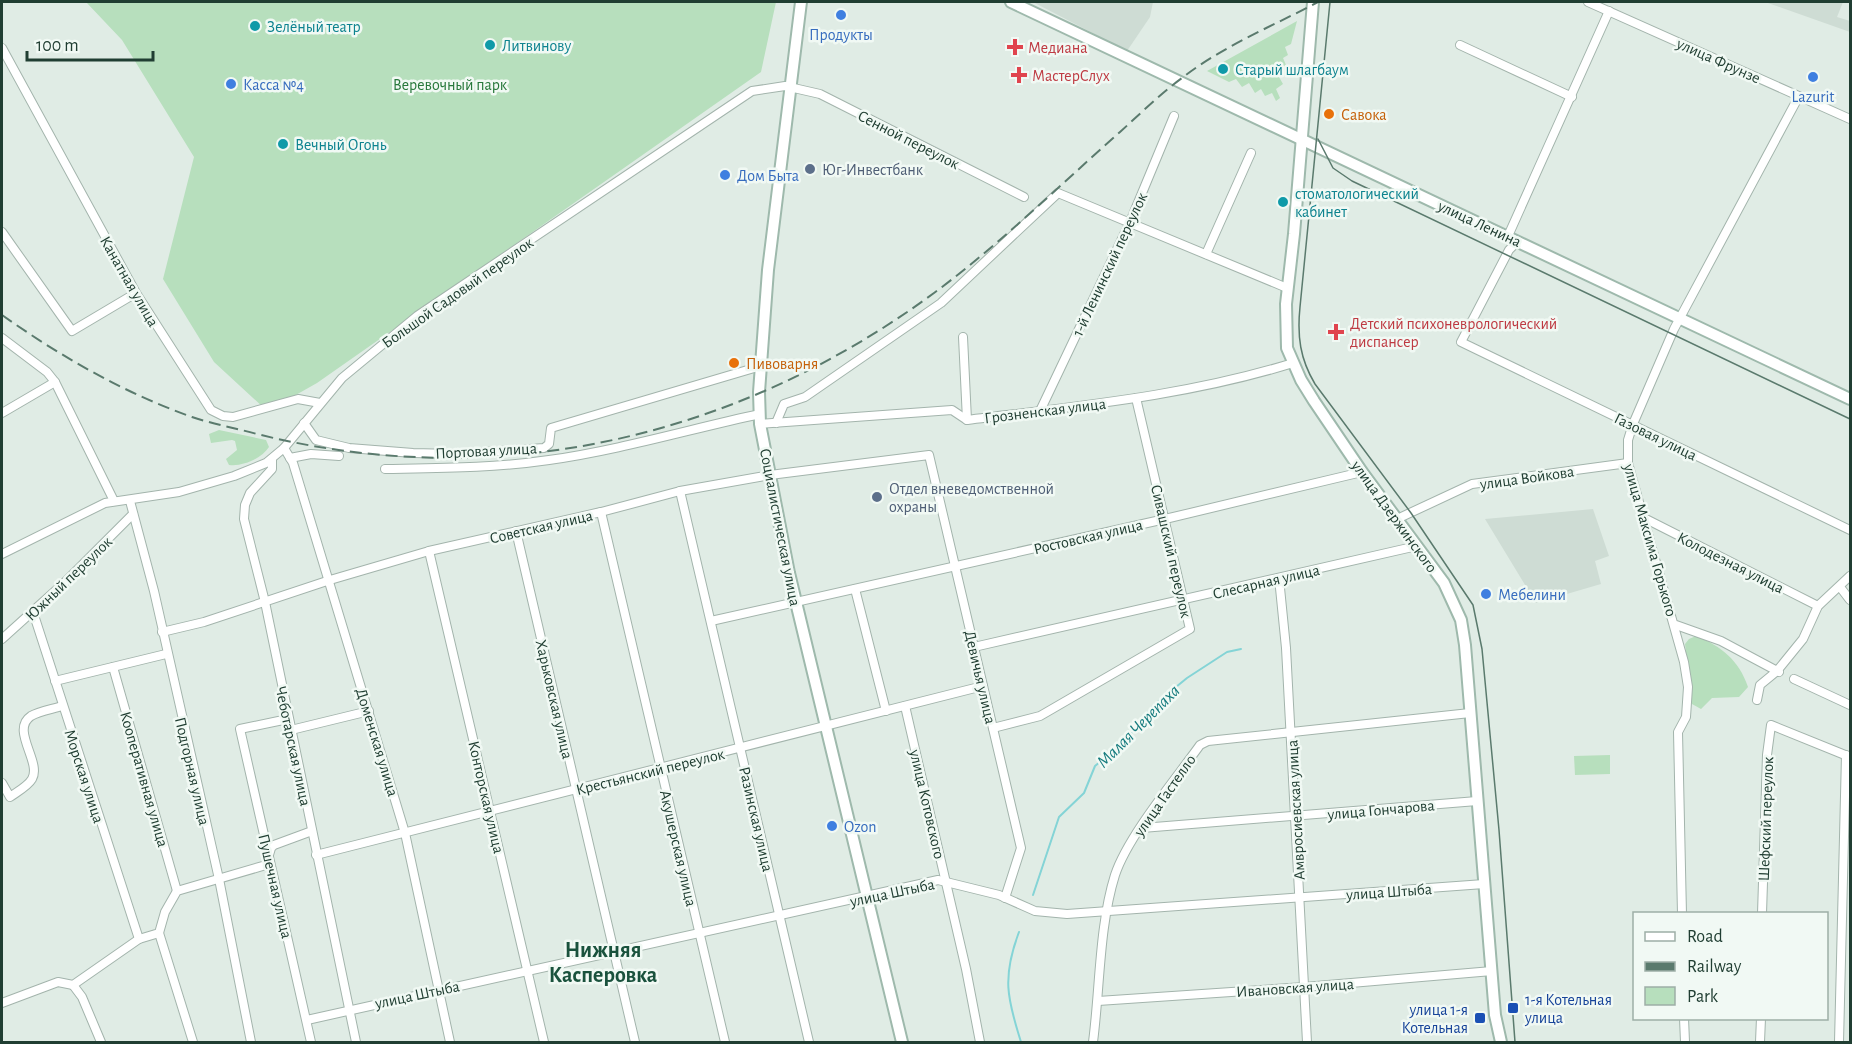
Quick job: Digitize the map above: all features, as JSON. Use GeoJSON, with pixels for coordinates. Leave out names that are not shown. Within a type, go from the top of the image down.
{"type":"FeatureCollection","features":[{"type":"Feature","properties":{"kind":"main road","name":"Социалистическая улица"},"geometry":{"type":"LineString","coordinates":[[801,2],[768,270],[761,366],[760,419],[796,602],[902,1042]]}},
{"type":"Feature","properties":{"kind":"main road","name":"улица Ленина"},"geometry":{"type":"LineString","coordinates":[[1011,2],[1851,399]]}},
{"type":"Feature","properties":{"kind":"main road","name":"улица Дзержинского"},"geometry":{"type":"LineString","coordinates":[[1313,2],[1287,288],[1286,337],[1293,363],[1314,401],[1362,472],[1444,583],[1461,620],[1492,970],[1501,1042]]}},
{"type":"Feature","properties":{"kind":"street","name":"улица Фрунзе"},"geometry":{"type":"LineString","coordinates":[[1588,2],[1851,119]]}},
{"type":"Feature","properties":{"kind":"street"},"geometry":{"type":"LineString","coordinates":[[1513,238],[1609,11]]}},
{"type":"Feature","properties":{"kind":"street"},"geometry":{"type":"LineString","coordinates":[[1461,45],[1572,96]]}},
{"type":"Feature","properties":{"kind":"street","name":"Канатная улица"},"geometry":{"type":"LineString","coordinates":[[2,48],[136,293],[174,354],[215,413],[234,417],[301,399],[320,403]]}},
{"type":"Feature","properties":{"kind":"street","name":"Сенной переулок"},"geometry":{"type":"LineString","coordinates":[[791,86],[820,94],[1024,197]]}},
{"type":"Feature","properties":{"kind":"street","name":"Большой Садовый переулок"},"geometry":{"type":"LineString","coordinates":[[2,554],[114,501],[130,501],[179,492],[234,476],[272,459],[284,448],[320,403],[362,360],[417,316],[741,98],[760,89],[791,86]]}},
{"type":"Feature","properties":{"kind":"street","name":"улица Максима Горького"},"geometry":{"type":"LineString","coordinates":[[1682,912],[1678,732],[1686,717],[1688,687],[1676,625],[1628,463],[1628,440],[1633,424],[1682,318],[1799,96]]}},
{"type":"Feature","properties":{"kind":"street","name":"1-й Ленинский переулок"},"geometry":{"type":"LineString","coordinates":[[1040,411],[1130,222],[1174,116]]}},
{"type":"Feature","properties":{"kind":"street"},"geometry":{"type":"LineString","coordinates":[[1206,254],[1251,153]]}},
{"type":"Feature","properties":{"kind":"street"},"geometry":{"type":"LineString","coordinates":[[776,423],[784,404],[805,397],[941,303],[1058,193],[1287,288]]}},
{"type":"Feature","properties":{"kind":"street"},"geometry":{"type":"LineString","coordinates":[[2,232],[72,331],[136,293]]}},
{"type":"Feature","properties":{"kind":"street","name":"Газовая улица"},"geometry":{"type":"LineString","coordinates":[[1513,238],[1461,342],[1851,530]]}},
{"type":"Feature","properties":{"kind":"street"},"geometry":{"type":"LineString","coordinates":[[963,337],[967,420]]}},
{"type":"Feature","properties":{"kind":"street"},"geometry":{"type":"LineString","coordinates":[[2,338],[47,372],[55,382],[114,501]]}},
{"type":"Feature","properties":{"kind":"street","name":"Грозненская улица"},"geometry":{"type":"LineString","coordinates":[[760,419],[776,423],[952,410],[967,420],[1136,398],[1236,381],[1293,363]]}},
{"type":"Feature","properties":{"kind":"street","name":"Портовая улица"},"geometry":{"type":"LineString","coordinates":[[304,423],[319,442],[349,448],[455,454],[544,448],[549,444],[550,430],[555,427],[761,366]]}},
{"type":"Feature","properties":{"kind":"street"},"geometry":{"type":"LineString","coordinates":[[2,413],[55,382]]}},
{"type":"Feature","properties":{"kind":"street","name":"Сивашский переулок"},"geometry":{"type":"LineString","coordinates":[[993,728],[1040,716],[1190,629],[1136,398]]}},
{"type":"Feature","properties":{"kind":"street","name":"Портовая улица"},"geometry":{"type":"LineString","coordinates":[[385,470],[551,460],[760,419]]}},
{"type":"Feature","properties":{"kind":"street","name":"Доменская улица"},"geometry":{"type":"LineString","coordinates":[[284,448],[290,458],[330,580],[405,833],[450,1042]]}},
{"type":"Feature","properties":{"kind":"street"},"geometry":{"type":"LineString","coordinates":[[290,458],[311,454],[339,456]]}},
{"type":"Feature","properties":{"kind":"street","name":"Советская улица"},"geometry":{"type":"LineString","coordinates":[[162,632],[204,622],[330,580],[429,551],[600,512],[680,491],[770,475],[928,455]]}},
{"type":"Feature","properties":{"kind":"street","name":"Девичья улица"},"geometry":{"type":"LineString","coordinates":[[928,455],[1022,848],[1005,898]]}},
{"type":"Feature","properties":{"kind":"street","name":"Чеботарская улица"},"geometry":{"type":"LineString","coordinates":[[272,459],[274,466],[249,493],[243,514],[265,602],[356,1042]]}},
{"type":"Feature","properties":{"kind":"street","name":"улица Войкова"},"geometry":{"type":"LineString","coordinates":[[1397,519],[1472,484],[1628,463]]}},
{"type":"Feature","properties":{"kind":"street","name":"Ростовская улица"},"geometry":{"type":"LineString","coordinates":[[711,621],[1165,519],[1362,472]]}},
{"type":"Feature","properties":{"kind":"street","name":"Разинская улица"},"geometry":{"type":"LineString","coordinates":[[680,491],[809,1042]]}},
{"type":"Feature","properties":{"kind":"street","name":"Подгорная улица"},"geometry":{"type":"LineString","coordinates":[[130,501],[219,879],[252,1042]]}},
{"type":"Feature","properties":{"kind":"street","name":"Акушерская улица"},"geometry":{"type":"LineString","coordinates":[[600,512],[725,1042]]}},
{"type":"Feature","properties":{"kind":"street","name":"Южный переулок"},"geometry":{"type":"LineString","coordinates":[[2,639],[33,612],[133,514]]}},
{"type":"Feature","properties":{"kind":"street","name":"Колодезная улица"},"geometry":{"type":"LineString","coordinates":[[1644,518],[1818,606]]}},
{"type":"Feature","properties":{"kind":"street","name":"Харьковская улица"},"geometry":{"type":"LineString","coordinates":[[516,531],[635,1042]]}},
{"type":"Feature","properties":{"kind":"street","name":"Слесарная улица"},"geometry":{"type":"LineString","coordinates":[[974,647],[1417,546]]}},
{"type":"Feature","properties":{"kind":"street","name":"Конторская улица"},"geometry":{"type":"LineString","coordinates":[[429,551],[544,1042]]}},
{"type":"Feature","properties":{"kind":"street"},"geometry":{"type":"LineString","coordinates":[[1757,700],[1760,685],[1778,672],[1803,639],[1818,606],[1851,576]]}},
{"type":"Feature","properties":{"kind":"street","name":"Амвросиевская улица"},"geometry":{"type":"LineString","coordinates":[[1279,578],[1307,1042]]}},
{"type":"Feature","properties":{"kind":"street"},"geometry":{"type":"LineString","coordinates":[[1840,587],[1851,600]]}},
{"type":"Feature","properties":{"kind":"street"},"geometry":{"type":"LineString","coordinates":[[855,589],[886,711]]}},
{"type":"Feature","properties":{"kind":"street","name":"Морская улица"},"geometry":{"type":"LineString","coordinates":[[33,612],[139,939]]}},
{"type":"Feature","properties":{"kind":"street"},"geometry":{"type":"LineString","coordinates":[[1676,625],[1721,641],[1778,672]]}},
{"type":"Feature","properties":{"kind":"street"},"geometry":{"type":"LineString","coordinates":[[55,681],[166,654]]}},
{"type":"Feature","properties":{"kind":"street","name":"Кооперативная улица"},"geometry":{"type":"LineString","coordinates":[[113,667],[177,891]]}},
{"type":"Feature","properties":{"kind":"street"},"geometry":{"type":"LineString","coordinates":[[1794,679],[1851,705]]}},
{"type":"Feature","properties":{"kind":"street","name":"Крестьянский переулок"},"geometry":{"type":"LineString","coordinates":[[316,855],[983,686]]}},
{"type":"Feature","properties":{"kind":"street"},"geometry":{"type":"LineString","coordinates":[[2,783],[10,797],[32,779],[34,771],[24,733],[26,722],[31,716],[62,706]]}},
{"type":"Feature","properties":{"kind":"street","name":"улица Котовского"},"geometry":{"type":"LineString","coordinates":[[905,706],[980,1042]]}},
{"type":"Feature","properties":{"kind":"street"},"geometry":{"type":"LineString","coordinates":[[291,730],[369,711]]}},
{"type":"Feature","properties":{"kind":"street","name":"улица Гастелло"},"geometry":{"type":"LineString","coordinates":[[1093,1042],[1107,912],[1115,874],[1142,828],[1200,745],[1208,741],[1470,713]]}},
{"type":"Feature","properties":{"kind":"street","name":"Пушечная улица"},"geometry":{"type":"LineString","coordinates":[[288,719],[240,729],[311,1042]]}},
{"type":"Feature","properties":{"kind":"street","name":"Шефский переулок"},"geometry":{"type":"LineString","coordinates":[[1762,912],[1767,754],[1771,725],[1848,756]]}},
{"type":"Feature","properties":{"kind":"street"},"geometry":{"type":"LineString","coordinates":[[1839,1042],[1848,756]]}},
{"type":"Feature","properties":{"kind":"street","name":"улица Гончарова"},"geometry":{"type":"LineString","coordinates":[[1142,828],[1477,801]]}},
{"type":"Feature","properties":{"kind":"street"},"geometry":{"type":"LineString","coordinates":[[193,1042],[159,933],[165,912],[177,891],[219,879],[224,875],[266,865],[274,845],[312,831]]}},
{"type":"Feature","properties":{"kind":"street","name":"улица Штыба"},"geometry":{"type":"LineString","coordinates":[[307,1020],[348,1009],[938,880],[1005,898],[1035,910],[1067,914],[1484,884]]}},
{"type":"Feature","properties":{"kind":"street"},"geometry":{"type":"LineString","coordinates":[[73,985],[139,939],[159,933]]}},
{"type":"Feature","properties":{"kind":"street"},"geometry":{"type":"LineString","coordinates":[[1841,933],[1851,934]]}},
{"type":"Feature","properties":{"kind":"street","name":"Ивановская улица"},"geometry":{"type":"LineString","coordinates":[[1098,1001],[1304,987],[1492,970]]}},
{"type":"Feature","properties":{"kind":"street"},"geometry":{"type":"LineString","coordinates":[[2,1003],[58,982],[73,985],[82,997],[101,1042]]}},
{"type":"Feature","properties":{"kind":"street"},"geometry":{"type":"LineString","coordinates":[[1684,1020],[1684,1042]]}},
{"type":"Feature","properties":{"kind":"street"},"geometry":{"type":"LineString","coordinates":[[1760,1042],[1761,1020]]}},
{"type":"Feature","properties":{"kind":"shaded area"},"geometry":{"type":"Polygon","coordinates":[[[1033,2],[1153,2],[1150,17],[1127,51],[1033,2]]]}},
{"type":"Feature","properties":{"kind":"shaded area"},"geometry":{"type":"Polygon","coordinates":[[[1765,2],[1843,2],[1837,17],[1850,21],[1850,32],[1765,2]]]}},
{"type":"Feature","properties":{"kind":"shaded area"},"geometry":{"type":"Polygon","coordinates":[[[1593,509],[1609,556],[1595,561],[1601,584],[1536,603],[1485,519],[1593,509]]]}},
{"type":"Feature","properties":{"kind":"green space","name":"Веревочный парк"},"geometry":{"type":"Polygon","coordinates":[[[86,2],[776,2],[761,72],[317,383],[294,396],[264,408],[214,362],[163,279],[194,157],[122,40],[86,2]]]}},
{"type":"Feature","properties":{"kind":"green space"},"geometry":{"type":"Polygon","coordinates":[[[1297,21],[1291,44],[1285,47],[1288,55],[1283,58],[1286,65],[1282,68],[1284,74],[1279,77],[1283,84],[1276,89],[1280,98],[1276,101],[1272,93],[1265,96],[1261,89],[1255,93],[1249,83],[1242,87],[1236,79],[1229,82],[1207,71],[1297,21]]]}},
{"type":"Feature","properties":{"kind":"green space"},"geometry":{"type":"Polygon","coordinates":[[[219,430],[266,440],[269,447],[252,461],[240,465],[229,465],[226,459],[237,450],[235,441],[211,443],[209,434],[219,430]]]}},
{"type":"Feature","properties":{"kind":"green space"},"geometry":{"type":"Polygon","coordinates":[[[1696,636],[1721,649],[1740,669],[1748,687],[1739,697],[1712,698],[1701,709],[1692,704],[1685,644],[1696,636]]]}},
{"type":"Feature","properties":{"kind":"green space"},"geometry":{"type":"Polygon","coordinates":[[[1610,755],[1610,774],[1575,775],[1574,756],[1610,755]]]}},
{"type":"Feature","properties":{"kind":"waterway","name":"Малая Черепаха"},"geometry":{"type":"LineString","coordinates":[[1033,895],[1059,817],[1084,793],[1095,766],[1124,742],[1154,705],[1187,678],[1227,652],[1241,649]]}},
{"type":"Feature","properties":{"kind":"waterway","name":"Малая Черепаха"},"geometry":{"type":"LineString","coordinates":[[1019,932],[1010,962],[1008,987],[1012,1013],[1021,1042]]}},
{"type":"Feature","properties":{"kind":"tram line"},"geometry":{"type":"LineString","coordinates":[[1330,2],[1300,307],[1301,347],[1306,366],[1315,384],[1411,513],[1473,605],[1482,649],[1515,1042]]}},
{"type":"Feature","properties":{"kind":"tram line"},"geometry":{"type":"LineString","coordinates":[[1318,139],[1333,168],[1352,181],[1850,419]]}},
{"type":"Feature","properties":{"kind":"railway"},"geometry":{"type":"LineString","coordinates":[[2,315],[70,359],[142,397],[192,417],[257,434],[347,451],[436,458],[524,454],[611,440],[696,417],[779,385],[858,343],[934,293],[982,255],[1182,78],[1231,46],[1318,2]]}},
{"type":"Feature","properties":{"kind":"place","name":"Продукты"},"geometry":{"type":"Point","coordinates":[841,15]}},
{"type":"Feature","properties":{"kind":"place","name":"Зелёный театр"},"geometry":{"type":"Point","coordinates":[255,26]}},
{"type":"Feature","properties":{"kind":"place","name":"Литвинову"},"geometry":{"type":"Point","coordinates":[490,45]}},
{"type":"Feature","properties":{"kind":"place","name":"Медиана"},"geometry":{"type":"Point","coordinates":[1015,47]}},
{"type":"Feature","properties":{"kind":"place","name":"Старый шлагбаум"},"geometry":{"type":"Point","coordinates":[1223,69]}},
{"type":"Feature","properties":{"kind":"place","name":"МастерСлух"},"geometry":{"type":"Point","coordinates":[1019,75]}},
{"type":"Feature","properties":{"kind":"place","name":"Lazurit"},"geometry":{"type":"Point","coordinates":[1813,77]}},
{"type":"Feature","properties":{"kind":"place","name":"Касса №4"},"geometry":{"type":"Point","coordinates":[231,84]}},
{"type":"Feature","properties":{"kind":"place","name":"Савока"},"geometry":{"type":"Point","coordinates":[1329,114]}},
{"type":"Feature","properties":{"kind":"place","name":"Вечный Огонь"},"geometry":{"type":"Point","coordinates":[283,144]}},
{"type":"Feature","properties":{"kind":"place","name":"Юг-Инвестбанк"},"geometry":{"type":"Point","coordinates":[810,169]}},
{"type":"Feature","properties":{"kind":"place","name":"Дом Быта"},"geometry":{"type":"Point","coordinates":[725,175]}},
{"type":"Feature","properties":{"kind":"place","name":"стоматологический кабинет"},"geometry":{"type":"Point","coordinates":[1283,202]}},
{"type":"Feature","properties":{"kind":"place","name":"Детский психоневрологический диспансер"},"geometry":{"type":"Point","coordinates":[1336,332]}},
{"type":"Feature","properties":{"kind":"place","name":"Пивоварня"},"geometry":{"type":"Point","coordinates":[734,363]}},
{"type":"Feature","properties":{"kind":"place","name":"Отдел вневедомственной охраны"},"geometry":{"type":"Point","coordinates":[877,497]}},
{"type":"Feature","properties":{"kind":"place","name":"Мебелини"},"geometry":{"type":"Point","coordinates":[1486,594]}},
{"type":"Feature","properties":{"kind":"place","name":"Ozon"},"geometry":{"type":"Point","coordinates":[832,826]}},
{"type":"Feature","properties":{"kind":"place","name":"1-я Котельная улица"},"geometry":{"type":"Point","coordinates":[1513,1008]}},
{"type":"Feature","properties":{"kind":"place","name":"улица 1-я Котельная"},"geometry":{"type":"Point","coordinates":[1480,1018]}},
{"type":"Feature","properties":{"kind":"district","name":"Нижняя Касперовка"},"geometry":{"type":"Point","coordinates":[603,962]}}]}
